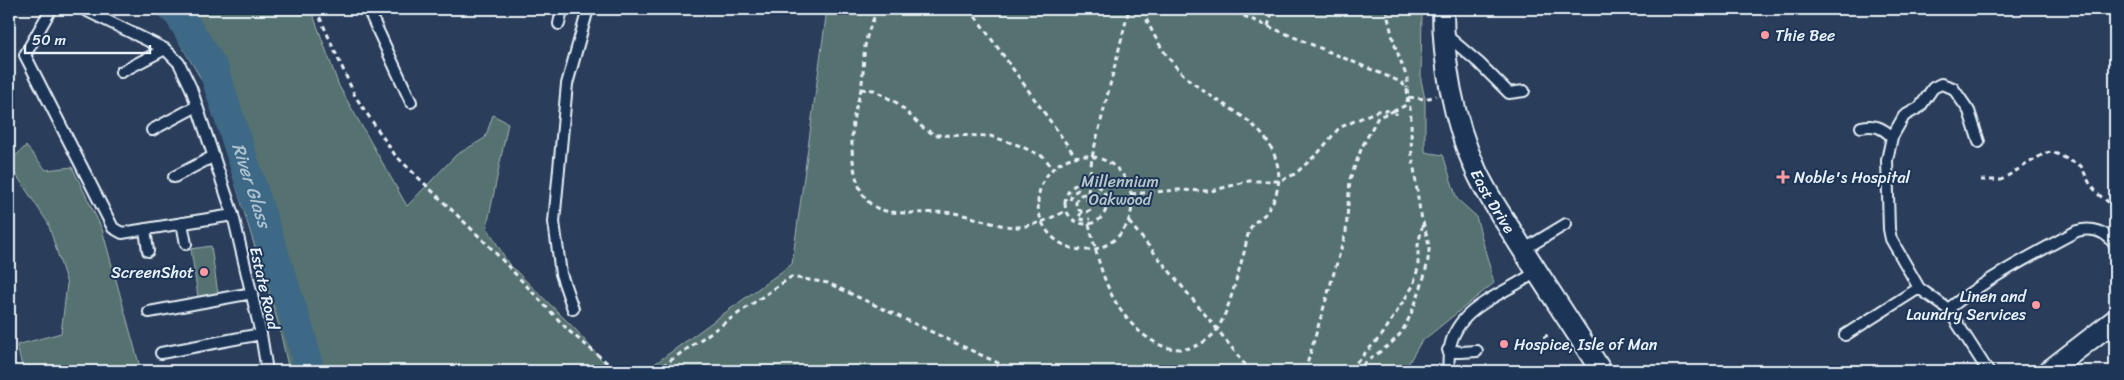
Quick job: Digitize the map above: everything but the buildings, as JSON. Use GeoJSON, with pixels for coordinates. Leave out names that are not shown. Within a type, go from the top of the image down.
{"type":"FeatureCollection","features":[{"type":"Feature","properties":{"kind":"street","name":"East Drive"},"geometry":{"type":"LineString","coordinates":[[1443,9],[1443,33],[1451,92],[1461,130],[1475,168],[1536,272],[1601,371]]}},
{"type":"Feature","properties":{"kind":"street"},"geometry":{"type":"LineString","coordinates":[[2060,365],[2115,320]]}},
{"type":"Feature","properties":{"kind":"lane"},"geometry":{"type":"LineString","coordinates":[[51,9],[26,55],[113,228],[122,233],[233,215]]}},
{"type":"Feature","properties":{"kind":"lane","name":"Estate Road"},"geometry":{"type":"LineString","coordinates":[[83,9],[165,49],[179,63],[197,106],[233,215],[261,334],[267,371]]}},
{"type":"Feature","properties":{"kind":"lane"},"geometry":{"type":"LineString","coordinates":[[368,9],[411,102]]}},
{"type":"Feature","properties":{"kind":"lane"},"geometry":{"type":"LineString","coordinates":[[559,24],[562,9]]}},
{"type":"Feature","properties":{"kind":"lane"},"geometry":{"type":"LineString","coordinates":[[573,308],[561,274],[554,222],[568,84],[588,9]]}},
{"type":"Feature","properties":{"kind":"lane"},"geometry":{"type":"LineString","coordinates":[[1443,33],[1479,63],[1509,93],[1524,91]]}},
{"type":"Feature","properties":{"kind":"lane"},"geometry":{"type":"LineString","coordinates":[[121,72],[165,49]]}},
{"type":"Feature","properties":{"kind":"lane"},"geometry":{"type":"LineString","coordinates":[[1979,142],[1969,111],[1953,88],[1941,84],[1933,88],[1920,107],[1904,116],[1892,137],[1887,160],[1891,239],[1919,288],[1948,309],[1988,371]]}},
{"type":"Feature","properties":{"kind":"lane"},"geometry":{"type":"LineString","coordinates":[[152,130],[197,106]]}},
{"type":"Feature","properties":{"kind":"lane"},"geometry":{"type":"LineString","coordinates":[[1861,127],[1871,125],[1884,128],[1892,137]]}},
{"type":"Feature","properties":{"kind":"lane"},"geometry":{"type":"LineString","coordinates":[[174,177],[214,156]]}},
{"type":"Feature","properties":{"kind":"lane"},"geometry":{"type":"LineString","coordinates":[[182,223],[186,244]]}},
{"type":"Feature","properties":{"kind":"lane"},"geometry":{"type":"LineString","coordinates":[[1523,250],[1566,224]]}},
{"type":"Feature","properties":{"kind":"lane"},"geometry":{"type":"LineString","coordinates":[[145,229],[148,251]]}},
{"type":"Feature","properties":{"kind":"lane"},"geometry":{"type":"LineString","coordinates":[[1948,309],[1972,290],[2077,231],[2087,229],[2099,231],[2115,245]]}},
{"type":"Feature","properties":{"kind":"lane"},"geometry":{"type":"LineString","coordinates":[[1448,371],[1448,350],[1458,324],[1469,313],[1536,272]]}},
{"type":"Feature","properties":{"kind":"lane"},"geometry":{"type":"LineString","coordinates":[[1845,336],[1919,288]]}},
{"type":"Feature","properties":{"kind":"lane"},"geometry":{"type":"LineString","coordinates":[[149,312],[252,293]]}},
{"type":"Feature","properties":{"kind":"lane"},"geometry":{"type":"LineString","coordinates":[[161,353],[261,334]]}},
{"type":"Feature","properties":{"kind":"lane"},"geometry":{"type":"LineString","coordinates":[[1448,350],[1477,351]]}},
{"type":"Feature","properties":{"kind":"path"},"geometry":{"type":"LineString","coordinates":[[316,9],[355,96],[395,155],[488,246],[569,331],[617,371]]}},
{"type":"Feature","properties":{"kind":"path"},"geometry":{"type":"LineString","coordinates":[[877,9],[866,41],[861,89],[853,123],[852,149],[857,182],[864,196],[875,207],[897,213],[940,212],[962,214],[1007,226],[1028,226],[1042,223],[1066,211]]}},
{"type":"Feature","properties":{"kind":"path"},"geometry":{"type":"LineString","coordinates":[[970,9],[1076,157]]}},
{"type":"Feature","properties":{"kind":"path"},"geometry":{"type":"LineString","coordinates":[[1086,201],[1092,157],[1129,9]]}},
{"type":"Feature","properties":{"kind":"path"},"geometry":{"type":"LineString","coordinates":[[1090,222],[1096,250],[1110,293],[1119,311],[1132,326],[1160,347],[1186,350],[1200,344],[1217,329],[1251,228],[1265,214],[1276,196],[1280,181],[1274,154],[1264,138],[1254,126],[1231,108],[1204,91],[1170,61],[1154,38],[1142,9]]}},
{"type":"Feature","properties":{"kind":"path"},"geometry":{"type":"LineString","coordinates":[[1227,9],[1401,82],[1408,89]]}},
{"type":"Feature","properties":{"kind":"path"},"geometry":{"type":"LineString","coordinates":[[1268,26],[1274,9]]}},
{"type":"Feature","properties":{"kind":"path"},"geometry":{"type":"LineString","coordinates":[[1355,371],[1364,362],[1389,345],[1400,334],[1420,296],[1429,251],[1412,152],[1411,111],[1407,78],[1394,43],[1386,9]]}},
{"type":"Feature","properties":{"kind":"path"},"geometry":{"type":"LineString","coordinates":[[861,89],[874,90],[896,103],[922,127],[935,135],[990,136],[1018,145],[1044,157],[1053,168]]}},
{"type":"Feature","properties":{"kind":"path"},"geometry":{"type":"LineString","coordinates":[[1408,97],[1425,99],[1451,92]]}},
{"type":"Feature","properties":{"kind":"path"},"geometry":{"type":"LineString","coordinates":[[1305,371],[1346,232],[1350,179],[1362,147],[1378,117],[1406,105],[1408,97]]}},
{"type":"Feature","properties":{"kind":"path"},"geometry":{"type":"LineString","coordinates":[[1131,194],[1177,190],[1211,191],[1249,182],[1280,181],[1295,174],[1327,145],[1339,128],[1377,111],[1396,110]]}},
{"type":"Feature","properties":{"kind":"path"},"geometry":{"type":"LineString","coordinates":[[1396,110],[1396,115]]}},
{"type":"Feature","properties":{"kind":"path"},"geometry":{"type":"LineString","coordinates":[[1981,180],[2000,180],[2044,153],[2053,152],[2082,166],[2098,197],[2115,208]]}},
{"type":"Feature","properties":{"kind":"path"},"geometry":{"type":"LineString","coordinates":[[1076,157],[1092,157],[1106,161],[1118,169],[1126,180],[1131,194],[1132,208],[1129,222],[1121,234],[1109,244],[1096,250],[1079,250],[1064,246],[1051,236],[1042,223],[1038,208],[1039,194],[1044,180],[1053,168],[1064,161],[1076,157]]}},
{"type":"Feature","properties":{"kind":"path"},"geometry":{"type":"LineString","coordinates":[[1089,183],[1100,188],[1106,200],[1106,206],[1101,218],[1090,222],[1078,223],[1066,211],[1065,200],[1069,190],[1078,184],[1089,183]]}},
{"type":"Feature","properties":{"kind":"path"},"geometry":{"type":"LineString","coordinates":[[1070,200],[1072,194],[1078,190],[1081,195]]}},
{"type":"Feature","properties":{"kind":"path"},"geometry":{"type":"LineString","coordinates":[[1095,203],[1102,203],[1097,191]]}},
{"type":"Feature","properties":{"kind":"path"},"geometry":{"type":"LineString","coordinates":[[1082,212],[1076,202],[1081,195],[1087,194],[1092,197],[1095,203]]}},
{"type":"Feature","properties":{"kind":"path"},"geometry":{"type":"LineString","coordinates":[[1090,222],[1078,218],[1082,212],[1091,211],[1095,203]]}},
{"type":"Feature","properties":{"kind":"path"},"geometry":{"type":"LineString","coordinates":[[1129,222],[1250,371]]}},
{"type":"Feature","properties":{"kind":"path"},"geometry":{"type":"LineString","coordinates":[[1355,371],[1355,364],[1382,335],[1413,286],[1418,268],[1418,245],[1423,223]]}},
{"type":"Feature","properties":{"kind":"path"},"geometry":{"type":"LineString","coordinates":[[654,371],[791,277],[828,283],[1015,371]]}},
{"type":"Feature","properties":{"kind":"path"},"geometry":{"type":"LineString","coordinates":[[1528,347],[1551,333]]}},
{"type":"Feature","properties":{"kind":"green space"},"geometry":{"type":"Polygon","coordinates":[[[157,9],[311,9],[339,86],[407,206],[456,155],[485,138],[493,115],[508,123],[487,227],[508,263],[576,330],[611,371],[289,371],[279,326],[206,87],[162,13],[157,9]]]}},
{"type":"Feature","properties":{"kind":"green space","name":"Millennium Oakwood"},"geometry":{"type":"Polygon","coordinates":[[[827,9],[1422,9],[1421,80],[1425,99],[1425,152],[1443,155],[1457,199],[1476,216],[1494,283],[1421,342],[1404,371],[645,371],[792,264],[827,9]]]}},
{"type":"Feature","properties":{"kind":"green space"},"geometry":{"type":"Polygon","coordinates":[[[26,146],[46,170],[72,167],[102,229],[141,371],[23,371],[17,345],[61,333],[67,284],[48,223],[9,164],[26,146]]]}},
{"type":"Feature","properties":{"kind":"green space","name":"ScreenShot"},"geometry":{"type":"Polygon","coordinates":[[[211,246],[218,294],[198,297],[191,249],[211,246]]]}},
{"type":"Feature","properties":{"kind":"waterway","name":"River Glass"},"geometry":{"type":"LineString","coordinates":[[173,9],[178,13],[213,68],[302,340],[309,371]]}},
{"type":"Feature","properties":{"kind":"place","name":"Thie Bee"},"geometry":{"type":"Point","coordinates":[1765,35]}},
{"type":"Feature","properties":{"kind":"place","name":"Noble's Hospital"},"geometry":{"type":"Point","coordinates":[1783,177]}},
{"type":"Feature","properties":{"kind":"place","name":"ScreenShot"},"geometry":{"type":"Point","coordinates":[204,272]}},
{"type":"Feature","properties":{"kind":"place","name":"Linen and Laundry Services"},"geometry":{"type":"Point","coordinates":[2036,305]}},
{"type":"Feature","properties":{"kind":"place","name":"Hospice, Isle of Man"},"geometry":{"type":"Point","coordinates":[1504,344]}}]}
